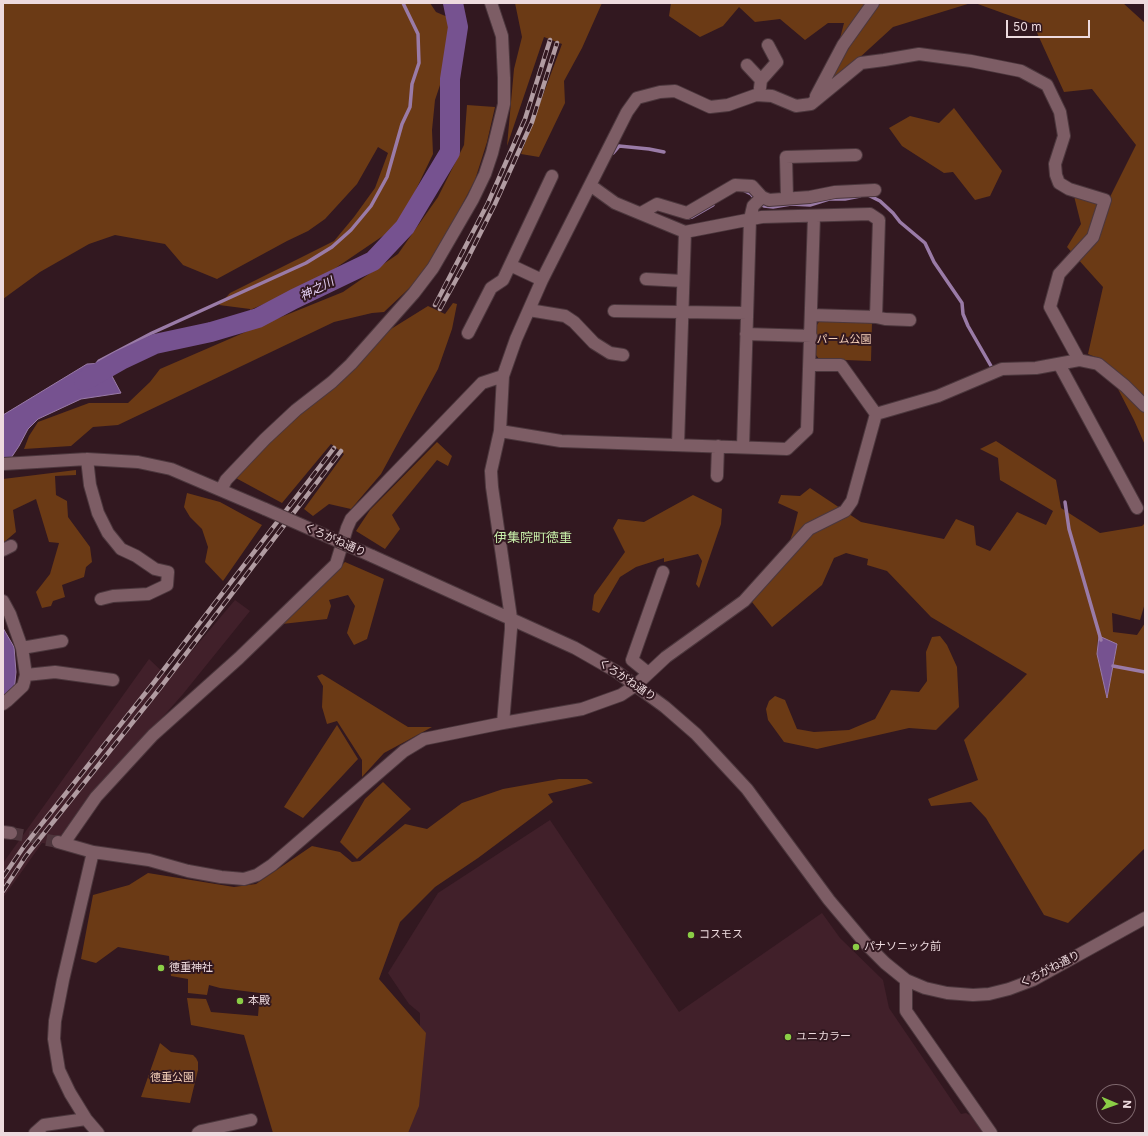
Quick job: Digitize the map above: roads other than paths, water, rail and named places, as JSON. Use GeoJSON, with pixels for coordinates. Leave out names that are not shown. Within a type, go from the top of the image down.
{"type":"FeatureCollection","features":[{"type":"Feature","properties":{"kind":"street"},"geometry":{"type":"LineString","coordinates":[[221,490],[226,480],[265,439],[296,410],[332,382],[351,364],[414,293],[433,268],[473,199],[492,153],[504,104],[502,36],[491,3]]}},
{"type":"Feature","properties":{"kind":"street"},"geometry":{"type":"LineString","coordinates":[[811,104],[844,45],[873,3]]}},
{"type":"Feature","properties":{"kind":"street"},"geometry":{"type":"LineString","coordinates":[[759,95],[761,80],[777,62],[768,46]]}},
{"type":"Feature","properties":{"kind":"street"},"geometry":{"type":"LineString","coordinates":[[503,722],[511,618],[491,471],[500,431],[503,376],[516,339],[542,280],[627,112],[637,98],[660,92],[675,91],[710,107],[728,105],[756,95],[772,96],[796,106],[811,104],[861,63],[919,54],[1021,70],[1047,85],[1060,112],[1064,136],[1055,164],[1056,175],[1059,183],[1069,189],[1105,200],[1092,237],[1059,274],[1050,307],[1079,360]]}},
{"type":"Feature","properties":{"kind":"street"},"geometry":{"type":"LineString","coordinates":[[747,65],[761,80]]}},
{"type":"Feature","properties":{"kind":"street"},"geometry":{"type":"LineString","coordinates":[[787,198],[786,157],[856,155]]}},
{"type":"Feature","properties":{"kind":"street"},"geometry":{"type":"LineString","coordinates":[[468,333],[491,288],[503,280],[552,176]]}},
{"type":"Feature","properties":{"kind":"street"},"geometry":{"type":"LineString","coordinates":[[590,185],[615,203],[685,232],[762,217],[870,214],[879,220],[876,317]]}},
{"type":"Feature","properties":{"kind":"street"},"geometry":{"type":"LineString","coordinates":[[641,213],[657,204],[687,213],[734,185],[752,186],[758,201],[750,219],[743,447]]}},
{"type":"Feature","properties":{"kind":"street"},"geometry":{"type":"LineString","coordinates":[[758,201],[810,197],[835,192],[875,190]]}},
{"type":"Feature","properties":{"kind":"street"},"geometry":{"type":"LineString","coordinates":[[500,431],[561,441],[787,449],[808,430],[814,216]]}},
{"type":"Feature","properties":{"kind":"street"},"geometry":{"type":"LineString","coordinates":[[678,445],[685,232]]}},
{"type":"Feature","properties":{"kind":"street"},"geometry":{"type":"LineString","coordinates":[[510,265],[542,280]]}},
{"type":"Feature","properties":{"kind":"street"},"geometry":{"type":"LineString","coordinates":[[646,279],[683,281]]}},
{"type":"Feature","properties":{"kind":"street"},"geometry":{"type":"LineString","coordinates":[[529,310],[565,316],[574,322],[594,343],[610,353],[623,355]]}},
{"type":"Feature","properties":{"kind":"street"},"geometry":{"type":"LineString","coordinates":[[614,311],[747,313]]}},
{"type":"Feature","properties":{"kind":"street"},"geometry":{"type":"LineString","coordinates":[[811,315],[876,317],[910,320]]}},
{"type":"Feature","properties":{"kind":"street"},"geometry":{"type":"LineString","coordinates":[[746,334],[811,336]]}},
{"type":"Feature","properties":{"kind":"street"},"geometry":{"type":"LineString","coordinates":[[876,414],[938,396],[1002,369],[1036,368],[1079,360],[1098,364],[1125,386],[1145,406]]}},
{"type":"Feature","properties":{"kind":"street"},"geometry":{"type":"LineString","coordinates":[[1059,364],[1137,508]]}},
{"type":"Feature","properties":{"kind":"street"},"geometry":{"type":"LineString","coordinates":[[810,365],[841,365],[876,414]]}},
{"type":"Feature","properties":{"kind":"street"},"geometry":{"type":"LineString","coordinates":[[503,376],[482,382],[351,519],[346,528],[336,564],[239,658],[153,735],[96,797],[61,842],[93,852],[149,860],[188,871],[221,877],[244,879],[257,875],[272,865],[404,751],[424,739],[503,722],[582,709],[621,695],[636,685],[666,656],[744,601],[809,529],[845,511],[852,501],[876,414]]}},
{"type":"Feature","properties":{"kind":"street"},"geometry":{"type":"LineString","coordinates":[[717,476],[718,446]]}},
{"type":"Feature","properties":{"kind":"street"},"geometry":{"type":"LineString","coordinates":[[87,459],[90,485],[98,513],[108,533],[121,549],[136,556],[155,569],[168,572],[167,585],[148,594],[113,596],[101,599]]}},
{"type":"Feature","properties":{"kind":"street","name":"くろがね通り"},"geometry":{"type":"LineString","coordinates":[[3,464],[87,459],[138,462],[171,469],[511,618],[598,660],[636,685],[683,722],[747,789],[829,900],[866,944],[885,963],[906,980],[925,988],[947,993],[973,995],[989,994],[1009,989],[1033,980],[1145,918]]}},
{"type":"Feature","properties":{"kind":"street"},"geometry":{"type":"LineString","coordinates":[[648,673],[632,660],[663,572]]}},
{"type":"Feature","properties":{"kind":"street"},"geometry":{"type":"LineString","coordinates":[[3,601],[10,614],[22,648],[26,675],[22,686],[3,704]]}},
{"type":"Feature","properties":{"kind":"street"},"geometry":{"type":"LineString","coordinates":[[22,648],[62,641]]}},
{"type":"Feature","properties":{"kind":"street"},"geometry":{"type":"LineString","coordinates":[[26,675],[55,672],[113,680]]}},
{"type":"Feature","properties":{"kind":"street"},"geometry":{"type":"LineString","coordinates":[[93,852],[63,980],[55,1021],[54,1039],[59,1070],[70,1093],[86,1118],[98,1133]]}},
{"type":"Feature","properties":{"kind":"street"},"geometry":{"type":"LineString","coordinates":[[906,980],[906,1011],[991,1133]]}},
{"type":"Feature","properties":{"kind":"street"},"geometry":{"type":"LineString","coordinates":[[34,1133],[44,1125],[86,1118]]}},
{"type":"Feature","properties":{"kind":"street"},"geometry":{"type":"LineString","coordinates":[[198,1133],[201,1131],[251,1120]]}},
{"type":"Feature","properties":{"kind":"waterway"},"geometry":{"type":"LineString","coordinates":[[95,366],[99,361],[152,333],[306,263],[332,247],[351,230],[371,206],[387,177],[402,124],[410,107],[412,84],[419,63],[418,34],[403,3]]}},
{"type":"Feature","properties":{"kind":"waterway","name":"神之川"},"geometry":{"type":"LineString","coordinates":[[84,381],[121,360],[155,344],[211,332],[258,318],[373,261],[405,227],[450,152],[450,79],[458,27],[453,3]]}},
{"type":"Feature","properties":{"kind":"waterway"},"geometry":{"type":"LineString","coordinates":[[613,153],[619,146],[664,152]]}},
{"type":"Feature","properties":{"kind":"waterway"},"geometry":{"type":"LineString","coordinates":[[743,190],[751,194],[760,204],[773,207],[791,204],[810,205],[829,199],[845,199],[860,196]]}},
{"type":"Feature","properties":{"kind":"waterway"},"geometry":{"type":"LineString","coordinates":[[868,195],[880,201],[900,222],[925,243],[934,262],[962,303],[963,314],[968,326],[991,366]]}},
{"type":"Feature","properties":{"kind":"waterway"},"geometry":{"type":"LineString","coordinates":[[687,218],[692,217],[713,205]]}},
{"type":"Feature","properties":{"kind":"waterway"},"geometry":{"type":"LineString","coordinates":[[1065,502],[1069,529],[1101,640]]}},
{"type":"Feature","properties":{"kind":"waterway"},"geometry":{"type":"LineString","coordinates":[[1113,666],[1145,672]]}},
{"type":"Feature","properties":{"kind":"tunnel"},"geometry":{"type":"LineString","coordinates":[[11,833],[58,842]]}},
{"type":"Feature","properties":{"kind":"railway"},"geometry":{"type":"LineString","coordinates":[[435,305],[488,203],[525,119],[550,40]]}},
{"type":"Feature","properties":{"kind":"railway"},"geometry":{"type":"LineString","coordinates":[[440,309],[495,204],[532,122],[557,43]]}},
{"type":"Feature","properties":{"kind":"railway"},"geometry":{"type":"LineString","coordinates":[[3,877],[25,845],[155,681],[334,448]]}},
{"type":"Feature","properties":{"kind":"railway"},"geometry":{"type":"LineString","coordinates":[[3,891],[26,856],[160,688],[341,451]]}},
{"type":"Feature","properties":{"kind":"place","name":"コスモス"},"geometry":{"type":"Point","coordinates":[691,935]}},
{"type":"Feature","properties":{"kind":"place","name":"パナソニック前"},"geometry":{"type":"Point","coordinates":[856,947]}},
{"type":"Feature","properties":{"kind":"place","name":"徳重神社"},"geometry":{"type":"Point","coordinates":[161,968]}},
{"type":"Feature","properties":{"kind":"place","name":"本殿"},"geometry":{"type":"Point","coordinates":[240,1001]}},
{"type":"Feature","properties":{"kind":"place","name":"ユニカラー"},"geometry":{"type":"Point","coordinates":[788,1037]}},
{"type":"Feature","properties":{"kind":"district","name":"伊集院町徳重"},"geometry":{"type":"Point","coordinates":[533,538]}},
{"type":"Feature","properties":{"kind":"park label","name":"パーム公園"},"geometry":{"type":"Point","coordinates":[844,340]}},
{"type":"Feature","properties":{"kind":"park label","name":"徳重公園"},"geometry":{"type":"Point","coordinates":[172,1078]}}]}
